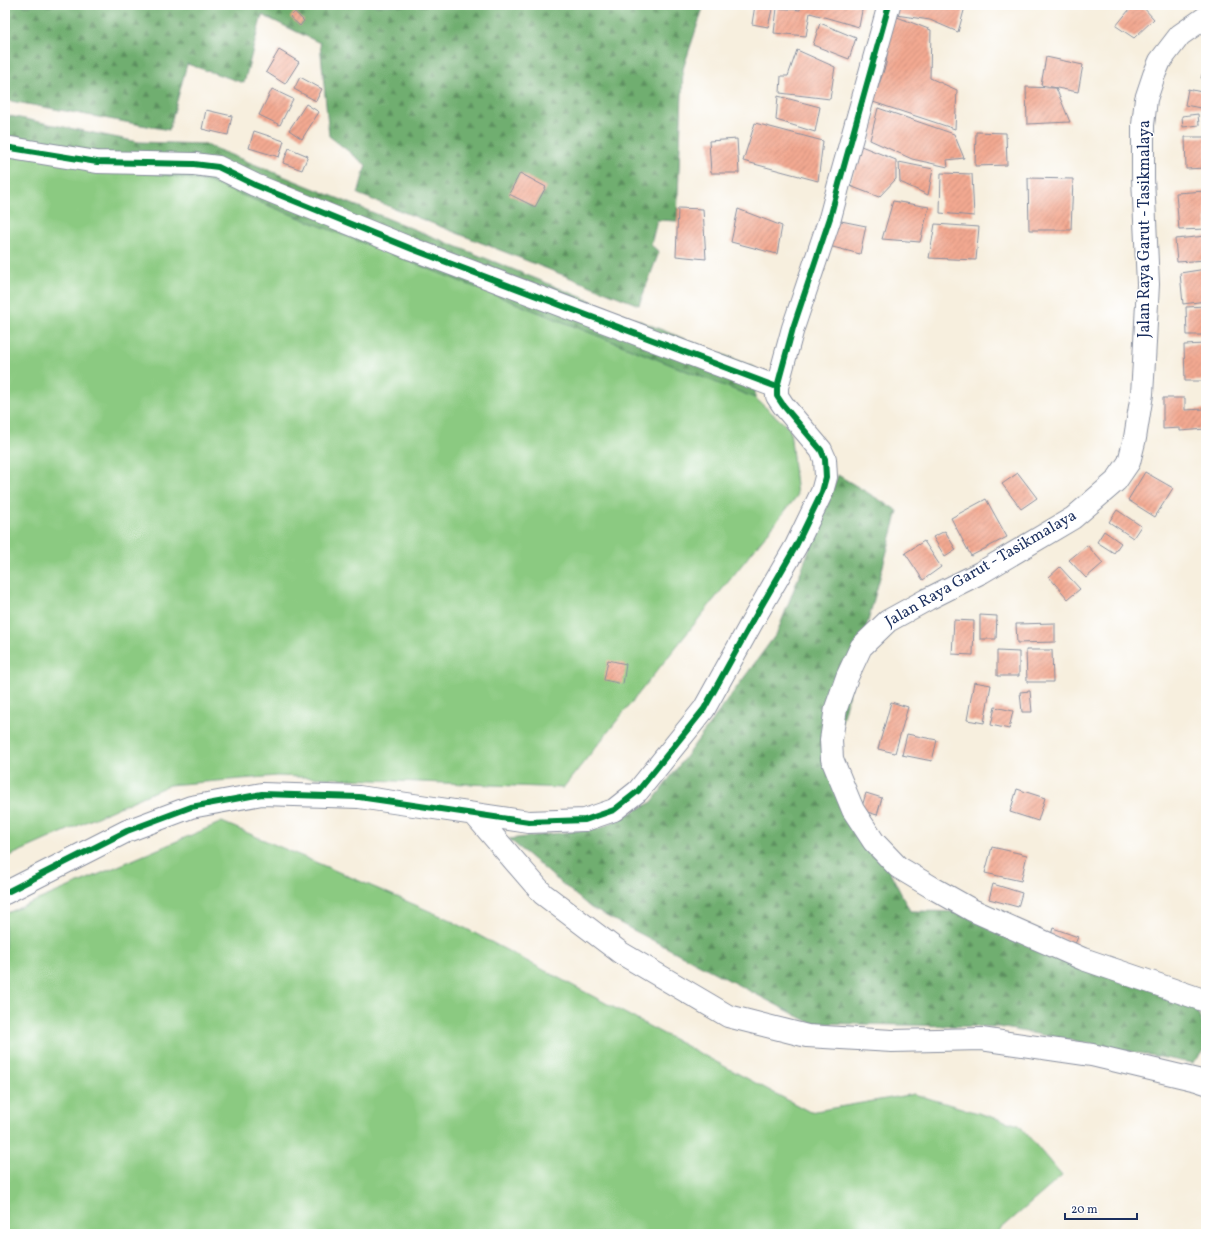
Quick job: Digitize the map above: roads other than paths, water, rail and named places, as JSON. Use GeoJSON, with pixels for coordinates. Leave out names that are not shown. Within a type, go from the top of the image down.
{"type":"FeatureCollection","features":[{"type":"Feature","properties":{"kind":"street"},"geometry":{"type":"LineString","coordinates":[[5,893],[128,831],[191,807],[262,794],[359,797],[529,822],[585,820],[614,810],[638,791],[704,709],[796,546],[822,492],[826,477],[824,459],[821,450],[777,396],[776,387],[793,328],[830,218],[889,5]]}},
{"type":"Feature","properties":{"kind":"street","name":"Jalan Raya Garut - Tasikmalaya"},"geometry":{"type":"LineString","coordinates":[[1206,17],[1180,35],[1165,55],[1154,74],[1146,99],[1143,125],[1143,178],[1148,284],[1145,353],[1142,394],[1135,438],[1129,462],[1116,481],[1073,518],[982,572],[888,621],[861,647],[847,677],[836,708],[831,740],[832,759],[853,810],[874,842],[898,867],[972,910],[1083,959],[1206,1001]]}},
{"type":"Feature","properties":{"kind":"street"},"geometry":{"type":"LineString","coordinates":[[5,147],[97,162],[194,164],[218,167],[254,185],[412,249],[776,387]]}},
{"type":"Feature","properties":{"kind":"street"},"geometry":{"type":"LineString","coordinates":[[474,814],[543,894],[620,953],[728,1016],[807,1036],[892,1041],[981,1039],[1092,1055],[1206,1083]]}}]}
